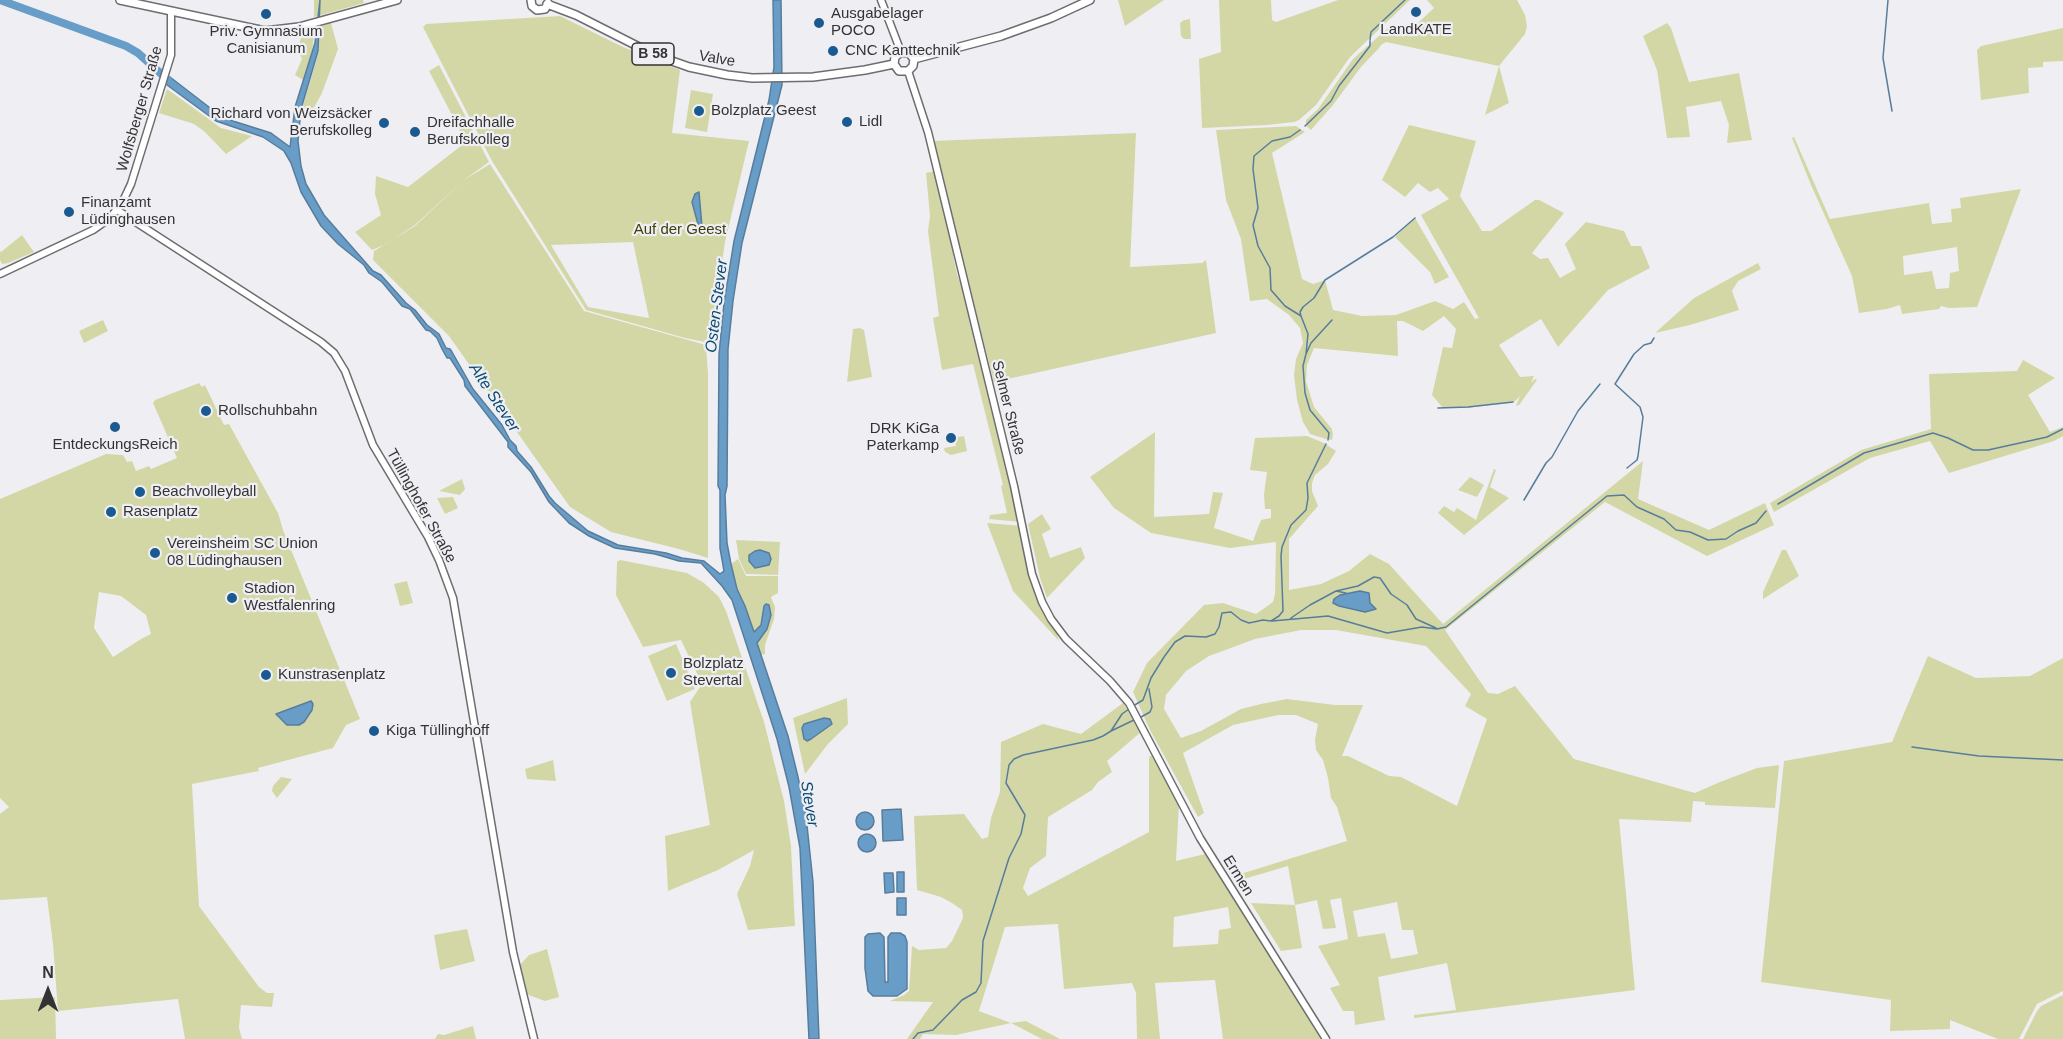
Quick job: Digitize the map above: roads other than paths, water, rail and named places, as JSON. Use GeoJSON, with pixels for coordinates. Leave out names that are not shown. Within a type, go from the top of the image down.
{"type":"FeatureCollection","features":[{"type":"Feature","properties":{"kind":"main road"},"geometry":{"type":"LineString","coordinates":[[120,0],[265,30],[292,29],[397,0]]}},
{"type":"Feature","properties":{"kind":"main road","name":"B 58"},"geometry":{"type":"LineString","coordinates":[[531,0],[532,6],[537,10],[545,9],[547,2]]}},
{"type":"Feature","properties":{"kind":"main road"},"geometry":{"type":"LineString","coordinates":[[881,0],[901,52]]}},
{"type":"Feature","properties":{"kind":"main road"},"geometry":{"type":"LineString","coordinates":[[914,59],[1001,36],[1051,18],[1090,0]]}},
{"type":"Feature","properties":{"kind":"main road","name":"Valve"},"geometry":{"type":"LineString","coordinates":[[547,2],[678,64],[727,75],[767,78],[823,76],[894,64]]}},
{"type":"Feature","properties":{"kind":"main road","name":"Wolfsberger Straße"},"geometry":{"type":"LineString","coordinates":[[117,210],[129,190],[166,71],[172,44],[171,12]]}},
{"type":"Feature","properties":{"kind":"main road"},"geometry":{"type":"LineString","coordinates":[[901,52],[909,53],[914,59],[913,66],[908,71],[899,71],[894,64],[901,52]]}},
{"type":"Feature","properties":{"kind":"main road","name":"Selmer Straße"},"geometry":{"type":"LineString","coordinates":[[908,71],[930,140],[1038,592],[1051,619],[1066,639],[1110,681],[1129,703],[1138,719]]}},
{"type":"Feature","properties":{"kind":"main road"},"geometry":{"type":"LineString","coordinates":[[0,274],[93,230],[117,210]]}},
{"type":"Feature","properties":{"kind":"main road","name":"Tüllinghofer Straße"},"geometry":{"type":"LineString","coordinates":[[117,210],[321,342],[334,353],[345,371],[373,445],[428,537],[453,598],[513,952],[534,1039]]}},
{"type":"Feature","properties":{"kind":"main road","name":"Ermen"},"geometry":{"type":"LineString","coordinates":[[1138,719],[1200,838],[1326,1039]]}},
{"type":"Feature","properties":{"kind":"water"},"geometry":{"type":"Polygon","coordinates":[[[320,0],[318,51],[301,109],[298,141],[306,184],[324,215],[373,271],[381,275],[427,325],[439,334],[473,389],[502,425],[517,451],[531,467],[555,503],[588,531],[618,545],[704,561],[720,574],[724,571],[720,548],[720,490],[718,486],[719,354],[724,303],[734,241],[769,100],[774,67],[773,0],[781,0],[782,85],[742,243],[733,301],[728,349],[727,486],[725,495],[727,543],[731,564],[737,589],[754,632],[761,625],[764,606],[769,605],[771,615],[767,629],[757,643],[788,736],[806,816],[813,882],[819,1039],[809,1039],[800,848],[789,787],[777,739],[732,600],[701,563],[679,561],[655,554],[615,548],[589,536],[569,523],[549,502],[531,472],[508,447],[508,442],[465,386],[464,380],[450,358],[447,358],[437,338],[426,330],[410,309],[402,306],[382,282],[369,273],[364,265],[338,244],[321,226],[301,192],[291,163],[284,151],[263,137],[216,121],[167,85],[170,77],[218,114],[271,133],[290,147],[295,107],[315,43],[320,0]]]}},
{"type":"Feature","properties":{"kind":"water"},"geometry":{"type":"Polygon","coordinates":[[[699,192],[702,227],[699,228],[692,202],[695,194],[699,192]]]}},
{"type":"Feature","properties":{"kind":"water"},"geometry":{"type":"Polygon","coordinates":[[[760,550],[769,553],[771,559],[769,565],[755,568],[749,561],[749,555],[760,550]]]}},
{"type":"Feature","properties":{"kind":"water"},"geometry":{"type":"Polygon","coordinates":[[[1360,591],[1369,593],[1370,603],[1376,609],[1365,612],[1333,603],[1334,599],[1340,595],[1360,591]]]}},
{"type":"Feature","properties":{"kind":"water"},"geometry":{"type":"Polygon","coordinates":[[[311,701],[312,710],[304,722],[299,725],[287,725],[276,714],[311,701]]]}},
{"type":"Feature","properties":{"kind":"water"},"geometry":{"type":"Polygon","coordinates":[[[824,718],[830,719],[832,724],[811,739],[807,741],[804,739],[802,728],[804,724],[824,718]]]}},
{"type":"Feature","properties":{"kind":"water"},"geometry":{"type":"Polygon","coordinates":[[[901,809],[903,840],[883,841],[882,810],[901,809]]]}},
{"type":"Feature","properties":{"kind":"water"},"geometry":{"type":"Polygon","coordinates":[[[861,812],[869,812],[874,817],[872,828],[861,830],[856,825],[856,817],[861,812]]]}},
{"type":"Feature","properties":{"kind":"water"},"geometry":{"type":"Polygon","coordinates":[[[867,834],[875,839],[876,843],[871,851],[867,852],[859,847],[858,843],[863,835],[867,834]]]}},
{"type":"Feature","properties":{"kind":"water"},"geometry":{"type":"Polygon","coordinates":[[[897,872],[904,872],[904,892],[897,892],[897,872]]]}},
{"type":"Feature","properties":{"kind":"water"},"geometry":{"type":"Polygon","coordinates":[[[884,873],[893,873],[894,892],[885,893],[884,873]]]}},
{"type":"Feature","properties":{"kind":"water"},"geometry":{"type":"Polygon","coordinates":[[[897,898],[906,898],[906,915],[897,915],[897,898]]]}},
{"type":"Feature","properties":{"kind":"water"},"geometry":{"type":"Polygon","coordinates":[[[880,933],[884,937],[885,982],[888,982],[888,937],[891,933],[900,933],[905,936],[907,942],[907,989],[897,996],[873,996],[868,991],[865,937],[868,934],[880,933]]]}},
{"type":"Feature","properties":{"kind":"waterway"},"geometry":{"type":"LineString","coordinates":[[0,0],[126,46],[138,53],[168,80]]}},
{"type":"Feature","properties":{"kind":"waterway"},"geometry":{"type":"LineString","coordinates":[[1370,40],[1371,32],[1405,0]]}},
{"type":"Feature","properties":{"kind":"waterway"},"geometry":{"type":"LineString","coordinates":[[1888,0],[1883,58],[1892,111]]}},
{"type":"Feature","properties":{"kind":"waterway"},"geometry":{"type":"LineString","coordinates":[[1305,126],[1331,101],[1339,86],[1370,46],[1370,41]]}},
{"type":"Feature","properties":{"kind":"waterway"},"geometry":{"type":"LineString","coordinates":[[1300,130],[1290,137],[1272,141],[1254,156],[1253,169],[1258,208],[1253,225],[1258,246],[1270,268],[1271,290],[1285,306],[1301,316],[1308,334],[1306,354]]}},
{"type":"Feature","properties":{"kind":"waterway"},"geometry":{"type":"LineString","coordinates":[[1301,316],[1300,312],[1303,307],[1314,298],[1325,280],[1393,237],[1415,218]]}},
{"type":"Feature","properties":{"kind":"waterway"},"geometry":{"type":"LineString","coordinates":[[1328,440],[1329,433],[1310,410],[1305,393],[1303,366],[1311,343],[1332,320]]}},
{"type":"Feature","properties":{"kind":"waterway"},"geometry":{"type":"LineString","coordinates":[[1627,468],[1637,460],[1643,417],[1640,407],[1615,384],[1634,354],[1644,345],[1651,343],[1654,338]]}},
{"type":"Feature","properties":{"kind":"waterway"},"geometry":{"type":"LineString","coordinates":[[1524,500],[1578,411],[1600,384]]}},
{"type":"Feature","properties":{"kind":"waterway"},"geometry":{"type":"LineString","coordinates":[[1438,408],[1513,402]]}},
{"type":"Feature","properties":{"kind":"waterway"},"geometry":{"type":"LineString","coordinates":[[1778,504],[1864,453],[1933,433],[1973,450],[1988,450],[2047,437],[2063,429]]}},
{"type":"Feature","properties":{"kind":"waterway"},"geometry":{"type":"LineString","coordinates":[[1133,706],[1143,700],[1151,678],[1175,642],[1185,636],[1206,637],[1215,634],[1222,613],[1231,612],[1249,623],[1271,621],[1283,611],[1282,547],[1291,525],[1306,510],[1307,483],[1326,444]]}},
{"type":"Feature","properties":{"kind":"waterway"},"geometry":{"type":"LineString","coordinates":[[1272,621],[1328,616],[1387,633],[1422,627],[1437,629],[1446,627],[1607,496],[1624,495],[1637,507],[1664,519],[1676,530],[1690,532],[1708,540],[1726,539],[1756,523],[1766,511]]}},
{"type":"Feature","properties":{"kind":"waterway"},"geometry":{"type":"LineString","coordinates":[[1336,591],[1358,586],[1374,577],[1380,578],[1391,594],[1407,605],[1416,619],[1436,628]]}},
{"type":"Feature","properties":{"kind":"waterway"},"geometry":{"type":"LineString","coordinates":[[1291,618],[1336,591],[1346,593]]}},
{"type":"Feature","properties":{"kind":"waterway"},"geometry":{"type":"LineString","coordinates":[[1141,717],[1150,712],[1152,707],[1149,689]]}},
{"type":"Feature","properties":{"kind":"waterway"},"geometry":{"type":"LineString","coordinates":[[913,1039],[918,1033],[933,1030],[962,1000],[976,992],[981,983],[983,941],[1009,858],[1021,834],[1025,815],[1006,783],[1009,765],[1014,759],[1023,755],[1103,736],[1111,731],[1122,714],[1129,709]]}},
{"type":"Feature","properties":{"kind":"waterway"},"geometry":{"type":"LineString","coordinates":[[1111,731],[1136,719]]}},
{"type":"Feature","properties":{"kind":"waterway"},"geometry":{"type":"LineString","coordinates":[[1912,747],[1979,756],[2063,760]]}},
{"type":"Feature","properties":{"kind":"place","name":"LandKATE"},"geometry":{"type":"Point","coordinates":[1416,12]}},
{"type":"Feature","properties":{"kind":"place","name":"Priv. Gymnasium Canisianum"},"geometry":{"type":"Point","coordinates":[266,14]}},
{"type":"Feature","properties":{"kind":"place","name":"Ausgabelager POCO"},"geometry":{"type":"Point","coordinates":[819,23]}},
{"type":"Feature","properties":{"kind":"place","name":"CNC Kanttechnik"},"geometry":{"type":"Point","coordinates":[833,51]}},
{"type":"Feature","properties":{"kind":"place","name":"Bolzplatz Geest"},"geometry":{"type":"Point","coordinates":[699,111]}},
{"type":"Feature","properties":{"kind":"place","name":"Lidl"},"geometry":{"type":"Point","coordinates":[847,122]}},
{"type":"Feature","properties":{"kind":"place","name":"Richard von Weizsäcker Berufskolleg"},"geometry":{"type":"Point","coordinates":[384,123]}},
{"type":"Feature","properties":{"kind":"place","name":"Dreifachhalle Berufskolleg"},"geometry":{"type":"Point","coordinates":[415,132]}},
{"type":"Feature","properties":{"kind":"place","name":"Finanzamt Lüdinghausen"},"geometry":{"type":"Point","coordinates":[69,212]}},
{"type":"Feature","properties":{"kind":"place","name":"Rollschuhbahn"},"geometry":{"type":"Point","coordinates":[206,411]}},
{"type":"Feature","properties":{"kind":"place","name":"EntdeckungsReich"},"geometry":{"type":"Point","coordinates":[115,427]}},
{"type":"Feature","properties":{"kind":"place","name":"DRK KiGa Paterkamp"},"geometry":{"type":"Point","coordinates":[951,438]}},
{"type":"Feature","properties":{"kind":"place","name":"Beachvolleyball"},"geometry":{"type":"Point","coordinates":[140,492]}},
{"type":"Feature","properties":{"kind":"place","name":"Rasenplatz"},"geometry":{"type":"Point","coordinates":[111,512]}},
{"type":"Feature","properties":{"kind":"place","name":"Vereinsheim SC Union 08 Lüdinghausen"},"geometry":{"type":"Point","coordinates":[155,553]}},
{"type":"Feature","properties":{"kind":"place","name":"Stadion Westfalenring"},"geometry":{"type":"Point","coordinates":[232,598]}},
{"type":"Feature","properties":{"kind":"place","name":"Bolzplatz Stevertal"},"geometry":{"type":"Point","coordinates":[671,673]}},
{"type":"Feature","properties":{"kind":"place","name":"Kunstrasenplatz"},"geometry":{"type":"Point","coordinates":[266,675]}},
{"type":"Feature","properties":{"kind":"place","name":"Kiga Tüllinghoff"},"geometry":{"type":"Point","coordinates":[374,731]}},
{"type":"Feature","properties":{"kind":"park label","name":"Auf der Geest"},"geometry":{"type":"Point","coordinates":[680,230]}},
{"type":"Feature","properties":{"kind":"water label","name":"Osten-Stever"},"geometry":{"type":"Point","coordinates":[717,306]}},
{"type":"Feature","properties":{"kind":"water label","name":"Alte Stever"},"geometry":{"type":"Point","coordinates":[494,398]}},
{"type":"Feature","properties":{"kind":"water label","name":"Stever"},"geometry":{"type":"Point","coordinates":[809,804]}}]}
